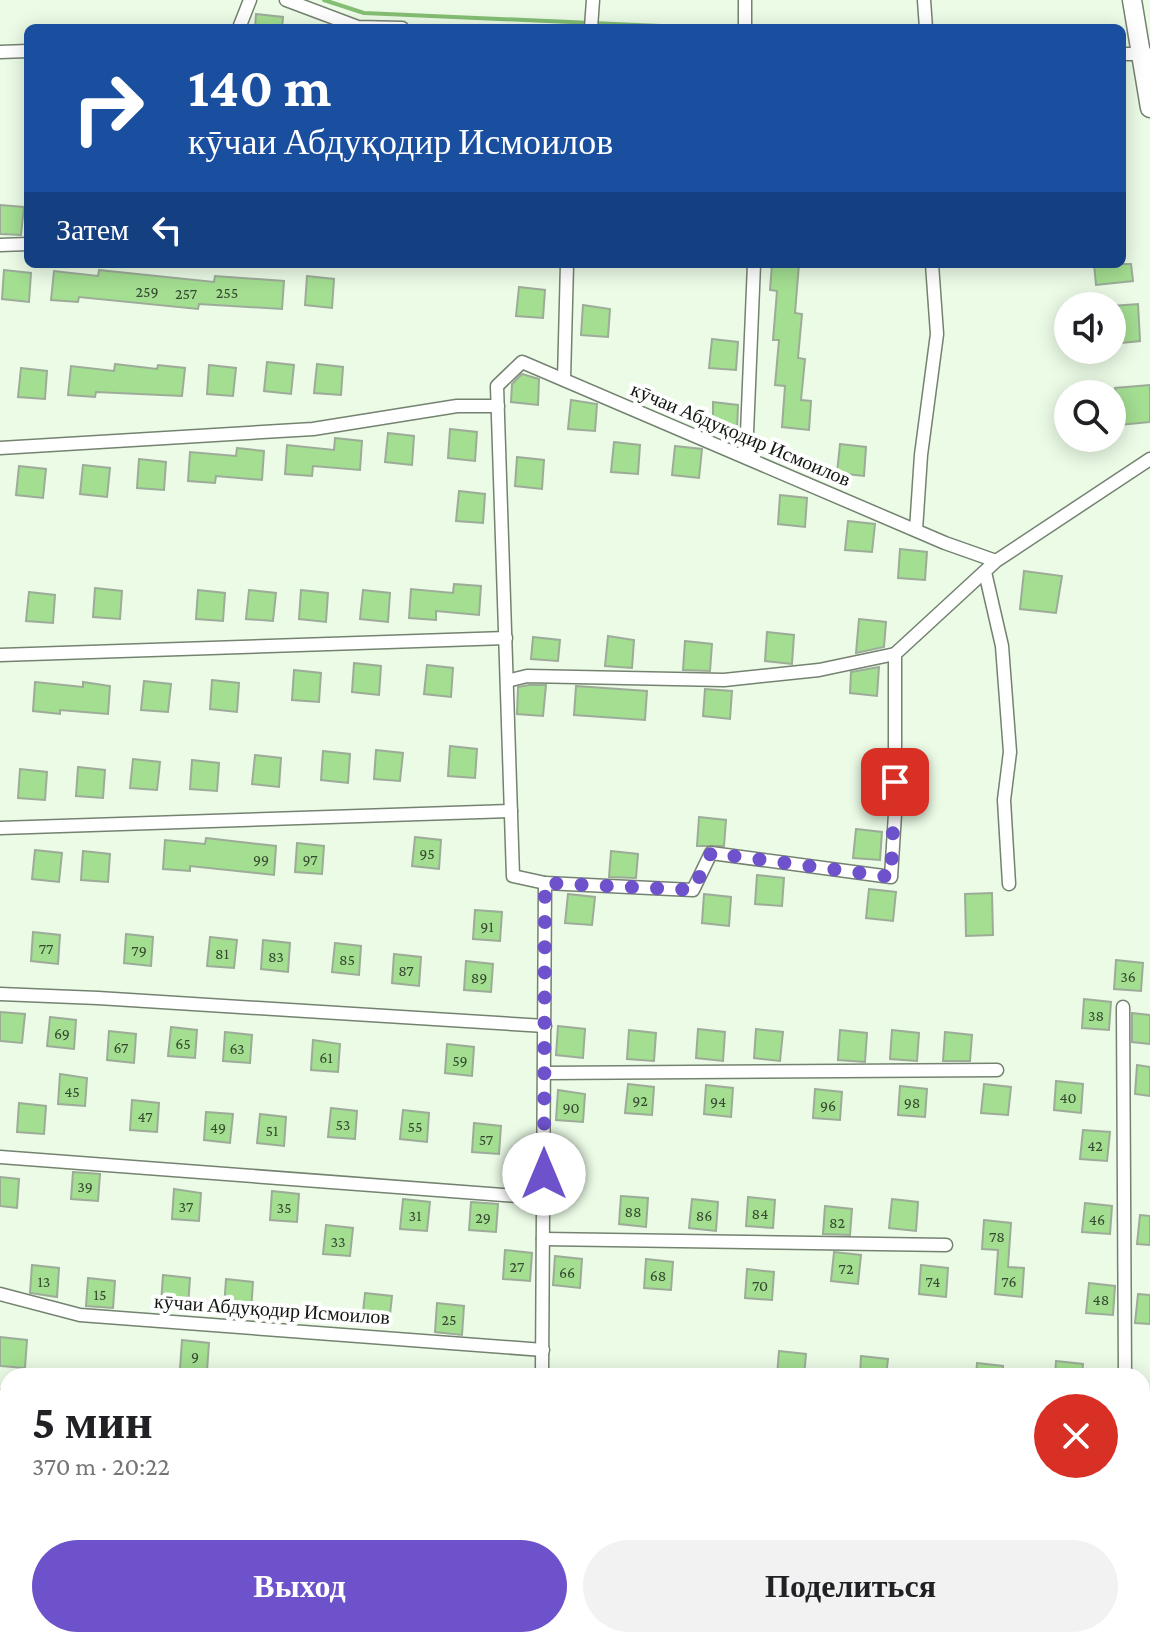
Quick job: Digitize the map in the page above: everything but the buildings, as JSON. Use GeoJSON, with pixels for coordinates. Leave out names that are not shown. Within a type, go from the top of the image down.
{"type":"FeatureCollection","features":[{"type":"Feature","properties":{"kind":"street"},"geometry":{"type":"LineString","coordinates":[[241,24],[250,0]]}},
{"type":"Feature","properties":{"kind":"street"},"geometry":{"type":"LineString","coordinates":[[286,0],[350,24]]}},
{"type":"Feature","properties":{"kind":"street"},"geometry":{"type":"LineString","coordinates":[[591,24],[593,0]]}},
{"type":"Feature","properties":{"kind":"street"},"geometry":{"type":"LineString","coordinates":[[745,0],[745,24]]}},
{"type":"Feature","properties":{"kind":"street"},"geometry":{"type":"LineString","coordinates":[[924,0],[926,24]]}},
{"type":"Feature","properties":{"kind":"street"},"geometry":{"type":"LineString","coordinates":[[1132,0],[1150,108]]}},
{"type":"Feature","properties":{"kind":"street"},"geometry":{"type":"LineString","coordinates":[[0,52],[24,51]]}},
{"type":"Feature","properties":{"kind":"street"},"geometry":{"type":"LineString","coordinates":[[0,245],[24,244]]}},
{"type":"Feature","properties":{"kind":"street"},"geometry":{"type":"LineString","coordinates":[[564,379],[567,268]]}},
{"type":"Feature","properties":{"kind":"street"},"geometry":{"type":"LineString","coordinates":[[746,457],[754,268]]}},
{"type":"Feature","properties":{"kind":"street"},"geometry":{"type":"LineString","coordinates":[[916,530],[921,455],[937,334],[932,268]]}},
{"type":"Feature","properties":{"kind":"street","name":"кӯчаи Абдуқодир Исмоилов"},"geometry":{"type":"LineString","coordinates":[[895,654],[895,814],[891,877],[711,853],[693,890],[545,883],[513,876],[497,386],[522,362],[996,561]]}},
{"type":"Feature","properties":{"kind":"street"},"geometry":{"type":"LineString","coordinates":[[0,448],[313,429],[457,406],[498,406]]}},
{"type":"Feature","properties":{"kind":"street"},"geometry":{"type":"LineString","coordinates":[[507,681],[527,676],[724,680],[819,670],[895,654],[996,561],[1150,459]]}},
{"type":"Feature","properties":{"kind":"street"},"geometry":{"type":"LineString","coordinates":[[985,572],[1002,646],[1010,752],[1004,800],[1009,884]]}},
{"type":"Feature","properties":{"kind":"street"},"geometry":{"type":"LineString","coordinates":[[0,655],[506,638]]}},
{"type":"Feature","properties":{"kind":"street"},"geometry":{"type":"LineString","coordinates":[[0,828],[511,811]]}},
{"type":"Feature","properties":{"kind":"street"},"geometry":{"type":"LineString","coordinates":[[542,1368],[545,883]]}},
{"type":"Feature","properties":{"kind":"street"},"geometry":{"type":"LineString","coordinates":[[0,994],[545,1026]]}},
{"type":"Feature","properties":{"kind":"street"},"geometry":{"type":"LineString","coordinates":[[1123,1007],[1125,1368]]}},
{"type":"Feature","properties":{"kind":"street"},"geometry":{"type":"LineString","coordinates":[[545,1073],[997,1070]]}},
{"type":"Feature","properties":{"kind":"street"},"geometry":{"type":"LineString","coordinates":[[0,1157],[544,1198]]}},
{"type":"Feature","properties":{"kind":"street"},"geometry":{"type":"LineString","coordinates":[[543,1239],[946,1245]]}},
{"type":"Feature","properties":{"kind":"street","name":"кӯчаи Абдуқодир Исмоилов"},"geometry":{"type":"LineString","coordinates":[[0,1294],[80,1315],[543,1350]]}},
{"type":"Feature","properties":{"kind":"waterway"},"geometry":{"type":"LineString","coordinates":[[324,0],[364,13],[614,24]]}},
{"type":"Feature","properties":{"kind":"route"},"geometry":{"type":"LineString","coordinates":[[544,1174],[545,883],[693,890],[711,853],[891,877],[895,782]]}}]}
